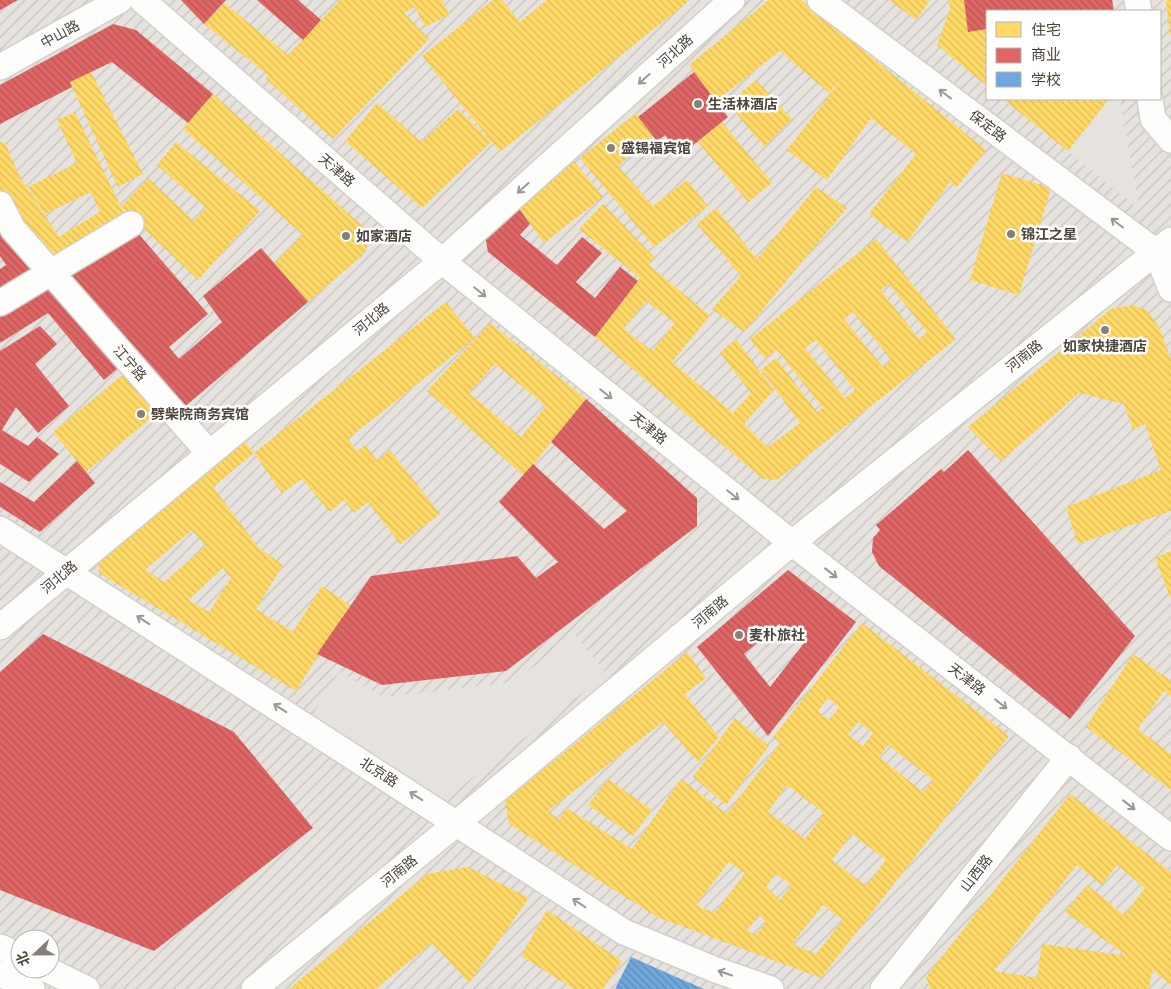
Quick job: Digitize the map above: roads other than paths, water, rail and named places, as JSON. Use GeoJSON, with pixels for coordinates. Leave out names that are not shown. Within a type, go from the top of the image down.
{"type":"FeatureCollection","features":[{"type":"Feature","properties":{"kind":"street","name":"中山路"},"geometry":{"type":"LineString","coordinates":[[0,67],[120,0]]}},
{"type":"Feature","properties":{"kind":"street","name":"天津路"},"geometry":{"type":"LineString","coordinates":[[142,0],[442,261],[792,543],[1171,838]]}},
{"type":"Feature","properties":{"kind":"street","name":"河北路"},"geometry":{"type":"LineString","coordinates":[[0,627],[442,261],[732,0]]}},
{"type":"Feature","properties":{"kind":"street","name":"保定路"},"geometry":{"type":"LineString","coordinates":[[820,0],[1163,246]]}},
{"type":"Feature","properties":{"kind":"street"},"geometry":{"type":"LineString","coordinates":[[1150,100],[1153,119],[1171,140]]}},
{"type":"Feature","properties":{"kind":"street","name":"江宁路"},"geometry":{"type":"LineString","coordinates":[[0,204],[13,229],[209,453]]}},
{"type":"Feature","properties":{"kind":"street"},"geometry":{"type":"LineString","coordinates":[[0,303],[130,224]]}},
{"type":"Feature","properties":{"kind":"street"},"geometry":{"type":"LineString","coordinates":[[1163,246],[1171,289]]}},
{"type":"Feature","properties":{"kind":"street","name":"河南路"},"geometry":{"type":"LineString","coordinates":[[254,989],[457,823],[792,543],[1163,246]]}},
{"type":"Feature","properties":{"kind":"street","name":"北京路"},"geometry":{"type":"LineString","coordinates":[[0,529],[624,932],[716,970],[771,989]]}},
{"type":"Feature","properties":{"kind":"street","name":"山西路"},"geometry":{"type":"LineString","coordinates":[[883,989],[1069,757]]}},
{"type":"Feature","properties":{"kind":"street"},"geometry":{"type":"LineString","coordinates":[[0,974],[32,989]]}},
{"type":"Feature","properties":{"kind":"street"},"geometry":{"type":"LineString","coordinates":[[60,976],[87,989]]}},
{"type":"Feature","properties":{"kind":"place","name":"生活林酒店"},"geometry":{"type":"Point","coordinates":[698,104]}},
{"type":"Feature","properties":{"kind":"place","name":"盛锡福宾馆"},"geometry":{"type":"Point","coordinates":[611,148]}},
{"type":"Feature","properties":{"kind":"place","name":"锦江之星"},"geometry":{"type":"Point","coordinates":[1011,234]}},
{"type":"Feature","properties":{"kind":"place","name":"如家酒店"},"geometry":{"type":"Point","coordinates":[346,236]}},
{"type":"Feature","properties":{"kind":"place","name":"如家快捷酒店"},"geometry":{"type":"Point","coordinates":[1105,330]}},
{"type":"Feature","properties":{"kind":"place","name":"劈柴院商务宾馆"},"geometry":{"type":"Point","coordinates":[141,414]}},
{"type":"Feature","properties":{"kind":"place","name":"麦朴旅社"},"geometry":{"type":"Point","coordinates":[739,635]}}]}
